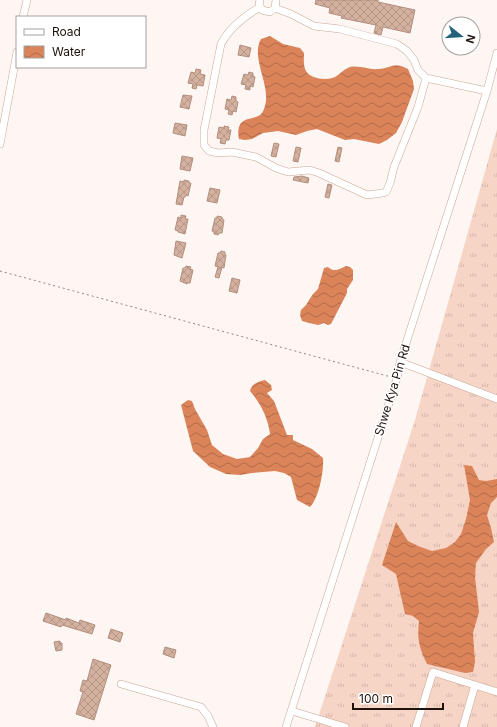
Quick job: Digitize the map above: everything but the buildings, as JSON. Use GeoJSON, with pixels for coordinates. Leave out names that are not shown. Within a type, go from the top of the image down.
{"type":"FeatureCollection","features":[{"type":"Feature","properties":{"kind":"street"},"geometry":{"type":"LineString","coordinates":[[23,16],[26,0]]}},
{"type":"Feature","properties":{"kind":"street"},"geometry":{"type":"LineString","coordinates":[[276,0],[276,8]]}},
{"type":"Feature","properties":{"kind":"street"},"geometry":{"type":"LineString","coordinates":[[276,8],[273,11],[266,12],[260,4],[225,37],[222,44],[204,130],[204,145],[209,151],[218,153],[232,152],[256,157],[276,168],[288,172],[310,170],[367,195],[386,192],[394,167],[418,107],[426,78]]}},
{"type":"Feature","properties":{"kind":"street"},"geometry":{"type":"LineString","coordinates":[[276,8],[314,26],[340,29],[397,44],[407,50],[414,60],[418,70],[426,78],[487,91]]}},
{"type":"Feature","properties":{"kind":"street","name":"Shwe Kya Pin Rd"},"geometry":{"type":"LineString","coordinates":[[286,727],[397,378],[400,362],[487,91],[497,53]]}},
{"type":"Feature","properties":{"kind":"street"},"geometry":{"type":"LineString","coordinates":[[0,144],[4,105],[16,56]]}},
{"type":"Feature","properties":{"kind":"street"},"geometry":{"type":"LineString","coordinates":[[400,362],[497,399]]}},
{"type":"Feature","properties":{"kind":"street"},"geometry":{"type":"LineString","coordinates":[[416,727],[433,672],[497,692]]}},
{"type":"Feature","properties":{"kind":"street"},"geometry":{"type":"LineString","coordinates":[[121,684],[201,707],[208,716],[213,727]]}},
{"type":"Feature","properties":{"kind":"street"},"geometry":{"type":"LineString","coordinates":[[463,727],[475,685]]}},
{"type":"Feature","properties":{"kind":"street"},"geometry":{"type":"LineString","coordinates":[[292,710],[345,727]]}},
{"type":"Feature","properties":{"kind":"path"},"geometry":{"type":"LineString","coordinates":[[0,271],[397,378]]}},
{"type":"Feature","properties":{"kind":"green space"},"geometry":{"type":"Polygon","coordinates":[[[497,129],[497,727],[315,727],[415,420],[497,129]]]}},
{"type":"Feature","properties":{"kind":"water"},"geometry":{"type":"Polygon","coordinates":[[[270,36],[283,44],[300,48],[304,53],[304,64],[306,71],[311,76],[319,78],[328,79],[335,77],[350,67],[375,69],[399,65],[408,69],[413,81],[414,89],[402,122],[396,133],[379,144],[354,139],[345,140],[317,129],[296,135],[278,131],[263,133],[252,139],[239,139],[238,132],[240,124],[245,120],[260,115],[265,107],[266,93],[259,61],[258,46],[261,39],[270,36]]]}},
{"type":"Feature","properties":{"kind":"water"},"geometry":{"type":"Polygon","coordinates":[[[346,266],[353,270],[353,280],[347,289],[347,293],[331,324],[328,325],[324,323],[318,325],[302,321],[300,315],[301,310],[318,289],[324,268],[328,267],[335,270],[346,266]]]}},
{"type":"Feature","properties":{"kind":"water"},"geometry":{"type":"Polygon","coordinates":[[[265,380],[271,385],[272,390],[267,393],[274,401],[287,435],[293,435],[293,440],[312,449],[323,458],[323,470],[320,484],[316,497],[310,507],[297,500],[291,477],[284,473],[275,471],[240,475],[226,474],[210,467],[193,451],[181,405],[188,400],[192,401],[207,430],[212,445],[223,454],[237,459],[250,457],[258,448],[263,439],[270,434],[268,422],[263,411],[250,391],[251,388],[258,382],[265,380]]]}},
{"type":"Feature","properties":{"kind":"water"},"geometry":{"type":"Polygon","coordinates":[[[464,465],[472,466],[479,480],[486,481],[497,479],[497,497],[491,503],[487,515],[494,542],[486,549],[476,563],[475,577],[479,612],[473,633],[475,662],[473,672],[465,673],[427,664],[419,643],[419,621],[413,616],[405,614],[396,574],[382,565],[396,522],[408,541],[432,551],[446,548],[455,542],[461,534],[470,500],[464,465]]]}}]}
